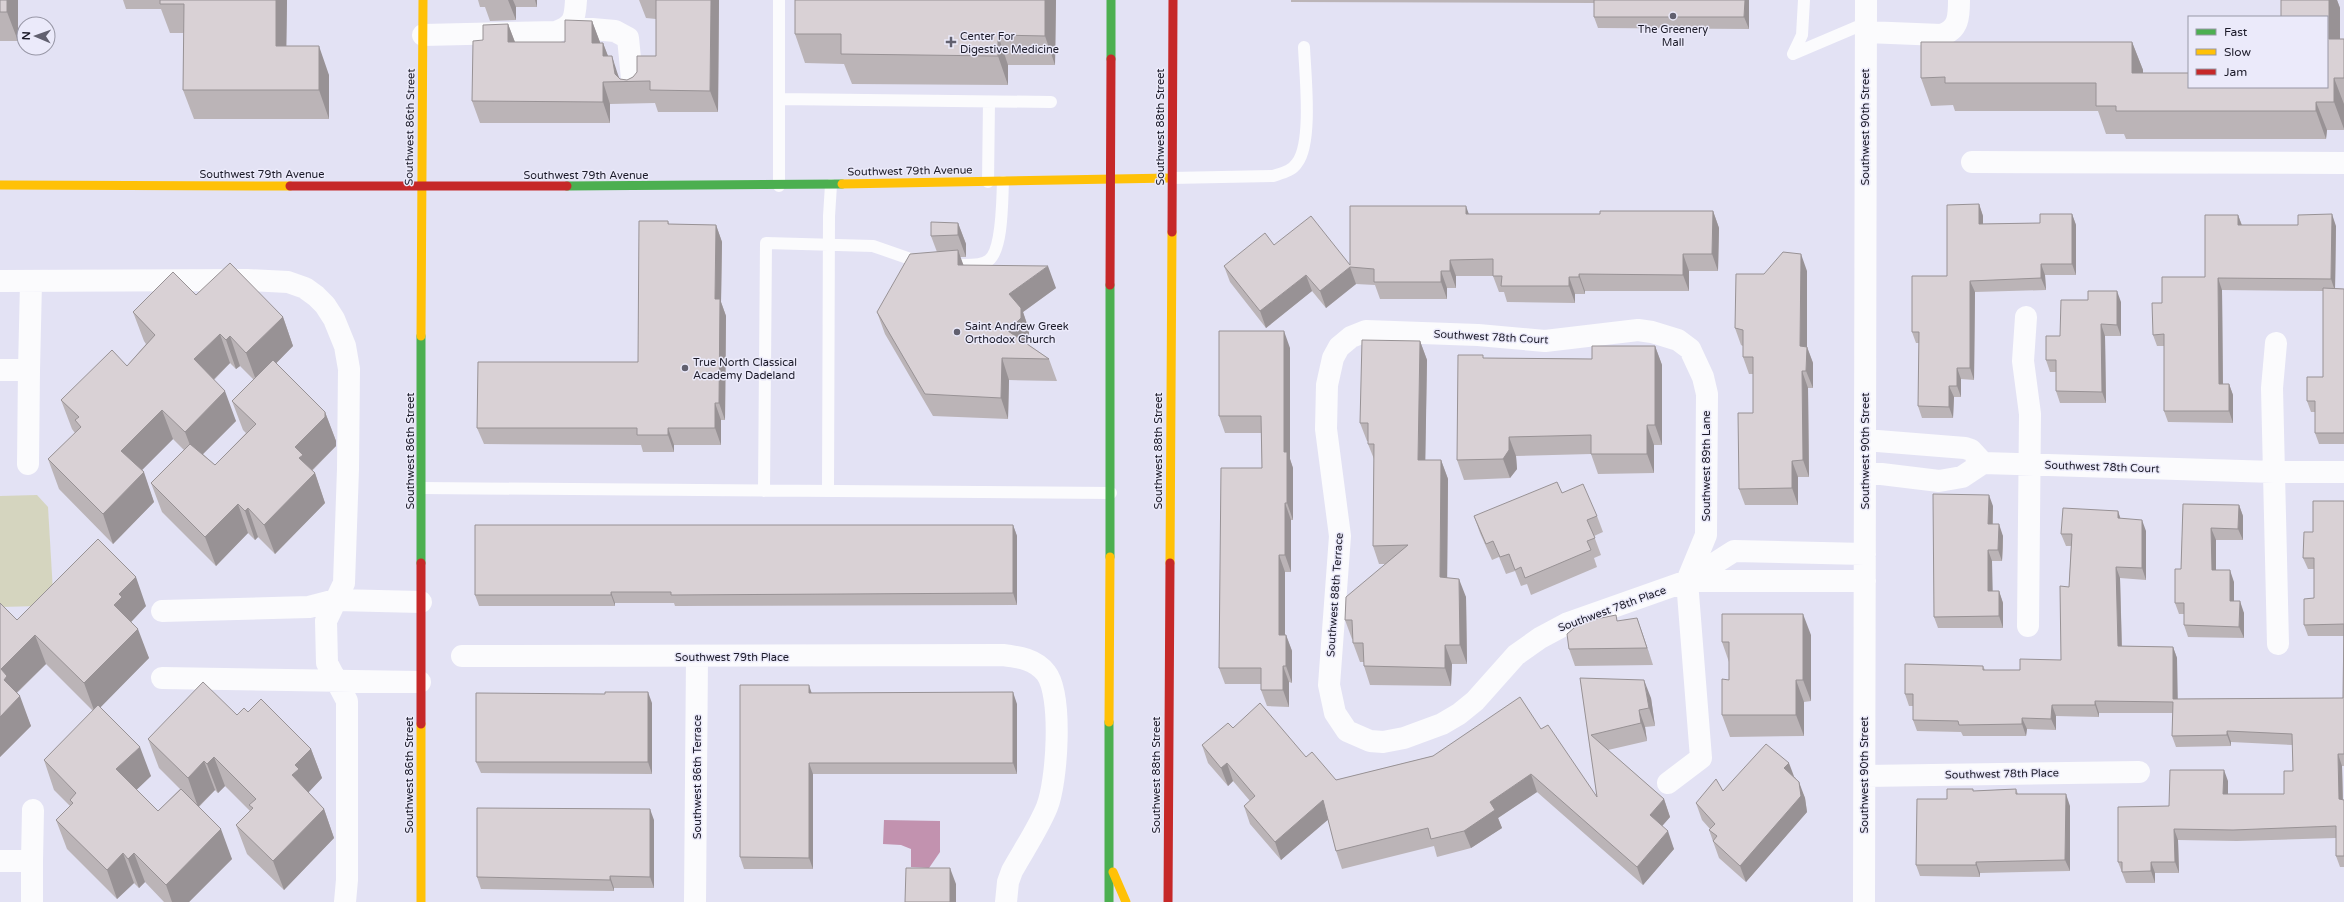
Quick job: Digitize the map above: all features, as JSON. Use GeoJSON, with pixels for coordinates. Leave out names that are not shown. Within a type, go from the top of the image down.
{"type":"FeatureCollection","features":[{"type":"Feature","properties":{"kind":"street","name":"Southwest 86th Street"},"geometry":{"type":"LineString","coordinates":[[421,902],[421,187],[423,0]]}},
{"type":"Feature","properties":{"kind":"street"},"geometry":{"type":"LineString","coordinates":[[569,27],[576,14],[576,0]]}},
{"type":"Feature","properties":{"kind":"street"},"geometry":{"type":"LineString","coordinates":[[1109,902],[1111,0]]}},
{"type":"Feature","properties":{"kind":"street","name":"Southwest 88th Street"},"geometry":{"type":"LineString","coordinates":[[1168,902],[1173,0]]}},
{"type":"Feature","properties":{"kind":"street","name":"Southwest 90th Street"},"geometry":{"type":"LineString","coordinates":[[1864,902],[1866,0]]}},
{"type":"Feature","properties":{"kind":"street"},"geometry":{"type":"LineString","coordinates":[[1866,28],[1941,35],[1949,33],[1954,28],[1958,19],[1959,0]]}},
{"type":"Feature","properties":{"kind":"street"},"geometry":{"type":"LineString","coordinates":[[422,36],[542,34],[556,32],[569,27],[615,31],[628,38],[633,89]]}},
{"type":"Feature","properties":{"kind":"street"},"geometry":{"type":"LineString","coordinates":[[1972,162],[2344,163]]}},
{"type":"Feature","properties":{"kind":"street","name":"Southwest 79th Avenue"},"geometry":{"type":"LineString","coordinates":[[0,185],[421,187],[778,186],[1172,178]]}},
{"type":"Feature","properties":{"kind":"street"},"geometry":{"type":"LineString","coordinates":[[0,281],[247,280],[288,282],[305,288],[325,305],[342,337],[350,375],[344,583],[326,621],[327,663],[338,682],[347,705],[347,872],[345,902]]}},
{"type":"Feature","properties":{"kind":"street"},"geometry":{"type":"LineString","coordinates":[[28,464],[31,282]]}},
{"type":"Feature","properties":{"kind":"street"},"geometry":{"type":"LineString","coordinates":[[2026,317],[2023,361],[2030,414],[2028,626]]}},
{"type":"Feature","properties":{"kind":"street","name":"Southwest 78th Court"},"geometry":{"type":"LineString","coordinates":[[1339,347],[1351,337],[1366,331],[1478,336],[1545,341],[1638,330],[1666,335],[1690,349]]}},
{"type":"Feature","properties":{"kind":"street"},"geometry":{"type":"LineString","coordinates":[[2276,343],[2272,388],[2278,644]]}},
{"type":"Feature","properties":{"kind":"street","name":"Southwest 88th Terrace"},"geometry":{"type":"LineString","coordinates":[[1339,347],[1329,372],[1326,400],[1326,429],[1340,536],[1331,641],[1330,694],[1335,713],[1347,731],[1370,741],[1383,742]]}},
{"type":"Feature","properties":{"kind":"street","name":"Southwest 89th Lane"},"geometry":{"type":"LineString","coordinates":[[1668,782],[1701,758],[1687,581],[1706,535],[1707,394],[1703,376],[1690,349]]}},
{"type":"Feature","properties":{"kind":"street"},"geometry":{"type":"LineString","coordinates":[[0,370],[30,370]]}},
{"type":"Feature","properties":{"kind":"street"},"geometry":{"type":"LineString","coordinates":[[1865,440],[1966,448],[1971,450],[1983,463],[1962,477],[1939,481],[1865,472]]}},
{"type":"Feature","properties":{"kind":"street","name":"Southwest 78th Court"},"geometry":{"type":"LineString","coordinates":[[1983,463],[2274,472],[2344,472]]}},
{"type":"Feature","properties":{"kind":"street"},"geometry":{"type":"LineString","coordinates":[[1687,581],[1734,551],[1865,554]]}},
{"type":"Feature","properties":{"kind":"street"},"geometry":{"type":"LineString","coordinates":[[1687,581],[1865,581]]}},
{"type":"Feature","properties":{"kind":"street","name":"Southwest 78th Place"},"geometry":{"type":"LineString","coordinates":[[1383,742],[1423,732],[1459,714],[1475,701],[1516,655],[1540,638],[1568,623],[1687,581]]}},
{"type":"Feature","properties":{"kind":"street"},"geometry":{"type":"LineString","coordinates":[[162,611],[309,607],[336,600],[421,602]]}},
{"type":"Feature","properties":{"kind":"street","name":"Southwest 79th Place"},"geometry":{"type":"LineString","coordinates":[[462,656],[697,657],[1003,655],[1028,659],[1047,674],[1054,692],[1056,712],[1055,774],[1052,792],[1047,808],[1012,871],[1008,882],[1006,902]]}},
{"type":"Feature","properties":{"kind":"street","name":"Southwest 86th Terrace"},"geometry":{"type":"LineString","coordinates":[[696,899],[697,657]]}},
{"type":"Feature","properties":{"kind":"street"},"geometry":{"type":"LineString","coordinates":[[162,678],[338,682],[420,682]]}},
{"type":"Feature","properties":{"kind":"street","name":"Southwest 78th Place"},"geometry":{"type":"LineString","coordinates":[[1865,776],[2139,772]]}},
{"type":"Feature","properties":{"kind":"street"},"geometry":{"type":"LineString","coordinates":[[32,902],[33,810]]}},
{"type":"Feature","properties":{"kind":"street"},"geometry":{"type":"LineString","coordinates":[[0,861],[32,861]]}},
{"type":"Feature","properties":{"kind":"street"},"geometry":{"type":"LineString","coordinates":[[1109,863],[1126,902]]}},
{"type":"Feature","properties":{"kind":"lane"},"geometry":{"type":"LineString","coordinates":[[778,186],[779,0]]}},
{"type":"Feature","properties":{"kind":"lane"},"geometry":{"type":"LineString","coordinates":[[1804,0],[1802,36],[1793,54],[1866,28]]}},
{"type":"Feature","properties":{"kind":"lane"},"geometry":{"type":"LineString","coordinates":[[1172,178],[1273,176],[1288,171],[1298,163],[1304,145],[1306,124],[1304,47]]}},
{"type":"Feature","properties":{"kind":"lane"},"geometry":{"type":"LineString","coordinates":[[779,99],[1051,102]]}},
{"type":"Feature","properties":{"kind":"lane"},"geometry":{"type":"LineString","coordinates":[[988,182],[989,102]]}},
{"type":"Feature","properties":{"kind":"lane"},"geometry":{"type":"LineString","coordinates":[[764,491],[766,243],[874,246],[896,252],[928,265],[978,264],[989,260],[997,249],[1003,182]]}},
{"type":"Feature","properties":{"kind":"lane"},"geometry":{"type":"LineString","coordinates":[[828,491],[828,244],[830,185]]}},
{"type":"Feature","properties":{"kind":"lane"},"geometry":{"type":"LineString","coordinates":[[422,488],[1110,493]]}},
{"type":"Feature","properties":{"kind":"green space"},"geometry":{"type":"Polygon","coordinates":[[[37,495],[48,507],[53,592],[40,606],[0,607],[0,496],[37,495]]]}},
{"type":"Feature","properties":{"kind":"shaded area"},"geometry":{"type":"Polygon","coordinates":[[[884,820],[940,821],[940,852],[929,868],[911,867],[911,849],[901,845],[883,844],[884,820]]]}},
{"type":"Feature","properties":{"kind":"building"},"geometry":{"type":"Polygon","coordinates":[[[0,0],[7,0],[7,12],[0,12],[0,0]]]}},
{"type":"Feature","properties":{"kind":"building"},"geometry":{"type":"Polygon","coordinates":[[[160,0],[276,0],[276,46],[319,46],[319,90],[183,90],[184,4],[160,4],[160,0]]]}},
{"type":"Feature","properties":{"kind":"building"},"geometry":{"type":"Polygon","coordinates":[[[656,0],[711,0],[710,91],[650,90],[650,81],[603,82],[603,102],[472,101],[473,41],[483,40],[483,25],[508,24],[508,42],[565,42],[565,20],[592,21],[592,43],[603,43],[603,56],[612,56],[615,74],[620,79],[627,80],[633,77],[637,72],[637,56],[656,56],[656,0]]]}},
{"type":"Feature","properties":{"kind":"building"},"geometry":{"type":"Polygon","coordinates":[[[795,0],[1045,0],[1045,36],[998,35],[998,56],[841,54],[841,34],[795,34],[795,0]]]}},
{"type":"Feature","properties":{"kind":"building"},"geometry":{"type":"Polygon","coordinates":[[[1594,0],[1745,0],[1744,17],[1594,17],[1594,0]]]}},
{"type":"Feature","properties":{"kind":"building"},"geometry":{"type":"Polygon","coordinates":[[[2281,0],[2329,0],[2329,39],[2344,39],[2344,78],[2334,78],[2334,102],[2316,102],[2316,111],[2116,111],[2116,106],[2096,106],[2096,83],[1945,83],[1945,77],[1921,78],[1921,42],[2132,42],[2132,73],[2188,73],[2188,88],[2328,88],[2328,16],[2281,16],[2281,0]]]}},
{"type":"Feature","properties":{"kind":"building"},"geometry":{"type":"Polygon","coordinates":[[[1979,204],[1979,224],[2040,223],[2040,214],[2072,214],[2072,264],[2041,264],[2041,278],[1970,281],[1970,368],[1957,368],[1957,386],[1949,386],[1949,407],[1918,406],[1919,332],[1912,332],[1912,276],[1947,276],[1947,205],[1979,204]]]}},
{"type":"Feature","properties":{"kind":"building"},"geometry":{"type":"Polygon","coordinates":[[[1350,206],[1466,206],[1466,214],[1600,214],[1600,211],[1713,211],[1712,254],[1683,254],[1683,275],[1579,274],[1579,277],[1569,277],[1569,286],[1501,286],[1502,276],[1493,276],[1493,259],[1450,260],[1450,271],[1441,271],[1441,282],[1374,282],[1374,269],[1350,267],[1320,291],[1306,275],[1260,311],[1224,266],[1265,233],[1274,245],[1311,216],[1350,265],[1350,206]]]}},
{"type":"Feature","properties":{"kind":"building"},"geometry":{"type":"Polygon","coordinates":[[[2332,214],[2331,279],[2218,278],[2219,384],[2229,384],[2229,411],[2164,411],[2164,334],[2153,335],[2152,303],[2162,303],[2162,277],[2205,277],[2205,215],[2238,215],[2238,225],[2298,225],[2298,215],[2332,214]]]}},
{"type":"Feature","properties":{"kind":"building"},"geometry":{"type":"Polygon","coordinates":[[[639,221],[668,221],[668,224],[716,225],[715,299],[720,299],[719,403],[715,403],[715,428],[668,428],[668,435],[637,435],[637,428],[477,428],[478,362],[638,362],[639,221]]]}},
{"type":"Feature","properties":{"kind":"building"},"geometry":{"type":"Polygon","coordinates":[[[931,222],[958,223],[958,235],[931,236],[931,222]]]}},
{"type":"Feature","properties":{"kind":"building","name":"Saint Andrew Greek Orthodox Church"},"geometry":{"type":"Polygon","coordinates":[[[958,250],[958,265],[1048,266],[1009,294],[1021,308],[1021,318],[1008,331],[1049,359],[1002,358],[1001,398],[925,394],[877,312],[910,254],[958,250]]]}},
{"type":"Feature","properties":{"kind":"building"},"geometry":{"type":"Polygon","coordinates":[[[1783,252],[1801,254],[1800,346],[1807,347],[1806,371],[1802,371],[1803,460],[1792,461],[1792,488],[1739,489],[1738,413],[1753,413],[1753,357],[1743,357],[1743,330],[1735,328],[1736,274],[1764,274],[1783,252]]]}},
{"type":"Feature","properties":{"kind":"building"},"geometry":{"type":"Polygon","coordinates":[[[230,263],[283,317],[246,353],[230,336],[226,340],[220,334],[194,359],[225,391],[185,432],[162,410],[121,451],[144,472],[103,514],[48,459],[81,427],[75,420],[79,417],[61,400],[112,350],[127,366],[155,335],[133,312],[173,272],[196,295],[230,263]]]}},
{"type":"Feature","properties":{"kind":"building"},"geometry":{"type":"Polygon","coordinates":[[[2323,288],[2344,289],[2344,433],[2315,433],[2315,401],[2307,401],[2307,377],[2323,377],[2323,288]]]}},
{"type":"Feature","properties":{"kind":"building"},"geometry":{"type":"Polygon","coordinates":[[[2088,291],[2117,291],[2117,325],[2101,324],[2102,392],[2056,391],[2056,360],[2046,360],[2046,336],[2060,336],[2061,300],[2088,300],[2088,291]]]}},
{"type":"Feature","properties":{"kind":"building"},"geometry":{"type":"Polygon","coordinates":[[[1219,331],[1284,331],[1284,452],[1287,452],[1287,503],[1285,503],[1285,555],[1279,555],[1279,635],[1286,635],[1286,666],[1283,666],[1283,690],[1261,690],[1261,668],[1219,668],[1221,468],[1262,468],[1261,416],[1219,416],[1219,331]]]}},
{"type":"Feature","properties":{"kind":"building"},"geometry":{"type":"Polygon","coordinates":[[[1362,340],[1420,341],[1418,460],[1441,460],[1440,577],[1459,579],[1460,645],[1445,645],[1445,668],[1364,666],[1363,643],[1353,643],[1352,620],[1345,620],[1346,597],[1408,545],[1373,546],[1374,444],[1368,444],[1368,423],[1360,423],[1362,340]]]}},
{"type":"Feature","properties":{"kind":"building"},"geometry":{"type":"Polygon","coordinates":[[[1592,346],[1655,346],[1655,425],[1647,425],[1647,454],[1591,454],[1591,435],[1509,437],[1509,450],[1503,459],[1457,460],[1458,355],[1483,355],[1483,358],[1592,359],[1592,346]]]}},
{"type":"Feature","properties":{"kind":"building"},"geometry":{"type":"Polygon","coordinates":[[[273,360],[325,412],[325,417],[295,447],[303,455],[299,458],[315,473],[264,525],[248,508],[245,511],[238,504],[205,537],[151,483],[190,444],[215,465],[256,424],[232,401],[273,360]]]}},
{"type":"Feature","properties":{"kind":"building"},"geometry":{"type":"Polygon","coordinates":[[[1557,482],[1562,493],[1583,484],[1597,516],[1587,520],[1595,538],[1587,541],[1591,550],[1525,578],[1521,567],[1515,570],[1509,554],[1500,557],[1493,541],[1486,544],[1474,516],[1557,482]]]}},
{"type":"Feature","properties":{"kind":"building"},"geometry":{"type":"Polygon","coordinates":[[[1933,494],[1989,495],[1988,524],[1999,524],[1998,550],[1988,550],[1988,591],[1999,591],[1999,616],[1934,617],[1933,494]]]}},
{"type":"Feature","properties":{"kind":"building"},"geometry":{"type":"Polygon","coordinates":[[[2313,501],[2344,501],[2344,624],[2304,625],[2304,599],[2314,598],[2314,558],[2303,558],[2304,532],[2313,532],[2313,501]]]}},
{"type":"Feature","properties":{"kind":"building"},"geometry":{"type":"Polygon","coordinates":[[[2183,504],[2239,505],[2238,529],[2211,528],[2212,570],[2230,570],[2230,601],[2240,601],[2239,627],[2184,625],[2184,603],[2175,603],[2175,569],[2181,569],[2183,504]]]}},
{"type":"Feature","properties":{"kind":"building"},"geometry":{"type":"Polygon","coordinates":[[[2063,508],[2118,511],[2118,518],[2142,520],[2142,568],[2116,567],[2118,646],[2173,647],[2173,699],[2343,698],[2344,624],[2344,754],[2338,754],[2339,799],[2344,800],[2344,856],[2336,856],[2336,826],[2233,830],[2174,829],[2175,862],[2151,862],[2151,871],[2122,872],[2122,862],[2118,862],[2118,807],[2169,806],[2170,770],[2224,770],[2223,794],[2284,794],[2284,771],[2293,771],[2292,734],[2227,731],[2227,735],[2172,736],[2173,702],[2095,701],[2095,705],[2052,705],[2051,719],[2022,718],[2022,724],[1959,725],[1958,721],[1913,720],[1913,694],[1905,694],[1905,664],[1983,666],[1983,670],[2020,670],[2020,659],[2061,660],[2060,586],[2069,587],[2072,534],[2061,534],[2063,508]]]}},
{"type":"Feature","properties":{"kind":"building"},"geometry":{"type":"Polygon","coordinates":[[[475,525],[1013,525],[1013,593],[671,595],[671,592],[611,592],[611,595],[475,595],[475,525]]]}},
{"type":"Feature","properties":{"kind":"building"},"geometry":{"type":"Polygon","coordinates":[[[98,539],[136,577],[119,594],[122,597],[114,605],[138,629],[84,683],[35,635],[1,669],[7,676],[4,680],[20,696],[0,717],[0,603],[17,620],[98,539]]]}},
{"type":"Feature","properties":{"kind":"building"},"geometry":{"type":"Polygon","coordinates":[[[1722,614],[1803,614],[1803,680],[1796,680],[1796,715],[1722,715],[1722,679],[1729,680],[1729,642],[1722,642],[1722,614]]]}},
{"type":"Feature","properties":{"kind":"building"},"geometry":{"type":"Polygon","coordinates":[[[1616,615],[1617,621],[1637,618],[1647,648],[1569,649],[1567,634],[1581,622],[1616,615]]]}},
{"type":"Feature","properties":{"kind":"building"},"geometry":{"type":"Polygon","coordinates":[[[1580,678],[1644,680],[1649,708],[1639,710],[1641,723],[1591,735],[1664,799],[1650,815],[1668,831],[1637,867],[1531,774],[1490,802],[1495,810],[1464,831],[1431,839],[1428,828],[1336,851],[1323,800],[1275,842],[1244,806],[1255,796],[1227,763],[1221,768],[1202,745],[1228,723],[1233,728],[1260,703],[1306,757],[1312,752],[1336,780],[1433,756],[1520,697],[1541,729],[1548,725],[1597,797],[1580,678]]]}},
{"type":"Feature","properties":{"kind":"building"},"geometry":{"type":"Polygon","coordinates":[[[203,682],[237,715],[244,708],[248,712],[261,699],[311,749],[295,765],[299,769],[292,775],[324,809],[273,861],[236,825],[253,808],[249,805],[256,799],[214,757],[207,764],[204,761],[188,778],[148,739],[203,682]]]}},
{"type":"Feature","properties":{"kind":"building"},"geometry":{"type":"Polygon","coordinates":[[[740,685],[809,685],[809,693],[1013,692],[1013,763],[809,763],[809,858],[740,857],[740,685]]]}},
{"type":"Feature","properties":{"kind":"building"},"geometry":{"type":"Polygon","coordinates":[[[605,692],[648,692],[648,762],[476,762],[476,693],[605,694],[605,692]]]}},
{"type":"Feature","properties":{"kind":"building"},"geometry":{"type":"Polygon","coordinates":[[[98,705],[140,747],[116,769],[158,811],[181,789],[221,829],[166,885],[134,853],[128,859],[123,853],[107,870],[56,820],[73,803],[70,800],[76,793],[44,760],[98,705]]]}},
{"type":"Feature","properties":{"kind":"building"},"geometry":{"type":"Polygon","coordinates":[[[1766,744],[1789,763],[1784,768],[1799,782],[1801,796],[1740,866],[1713,841],[1717,836],[1709,830],[1715,824],[1696,803],[1716,779],[1723,791],[1766,744]]]}},
{"type":"Feature","properties":{"kind":"building"},"geometry":{"type":"Polygon","coordinates":[[[1947,789],[1973,789],[1973,791],[2016,789],[2016,794],[2066,794],[2065,860],[1976,862],[1976,865],[1916,865],[1917,799],[1947,799],[1947,789]]]}},
{"type":"Feature","properties":{"kind":"building"},"geometry":{"type":"Polygon","coordinates":[[[477,808],[650,809],[650,877],[610,876],[610,880],[477,877],[477,808]]]}},
{"type":"Feature","properties":{"kind":"building"},"geometry":{"type":"Polygon","coordinates":[[[906,868],[950,868],[950,902],[905,902],[906,868]]]}},
{"type":"Feature","properties":{"kind":"traffic: fast"},"geometry":{"type":"LineString","coordinates":[[1111,0],[1111,59]]}},
{"type":"Feature","properties":{"kind":"traffic: fast"},"geometry":{"type":"LineString","coordinates":[[567,186],[842,184]]}},
{"type":"Feature","properties":{"kind":"traffic: fast"},"geometry":{"type":"LineString","coordinates":[[1110,285],[1110,557]]}},
{"type":"Feature","properties":{"kind":"traffic: fast"},"geometry":{"type":"LineString","coordinates":[[421,336],[421,563]]}},
{"type":"Feature","properties":{"kind":"traffic: fast"},"geometry":{"type":"LineString","coordinates":[[1109,722],[1109,902]]}},
{"type":"Feature","properties":{"kind":"traffic: slow"},"geometry":{"type":"LineString","coordinates":[[421,336],[423,0]]}},
{"type":"Feature","properties":{"kind":"traffic: slow"},"geometry":{"type":"LineString","coordinates":[[842,184],[1171,178]]}},
{"type":"Feature","properties":{"kind":"traffic: slow"},"geometry":{"type":"LineString","coordinates":[[0,185],[290,186]]}},
{"type":"Feature","properties":{"kind":"traffic: slow"},"geometry":{"type":"LineString","coordinates":[[1170,563],[1172,232]]}},
{"type":"Feature","properties":{"kind":"traffic: slow"},"geometry":{"type":"LineString","coordinates":[[1109,722],[1110,557]]}},
{"type":"Feature","properties":{"kind":"traffic: slow"},"geometry":{"type":"LineString","coordinates":[[421,724],[421,902]]}},
{"type":"Feature","properties":{"kind":"traffic: slow"},"geometry":{"type":"LineString","coordinates":[[1113,872],[1126,902]]}},
{"type":"Feature","properties":{"kind":"traffic: jam"},"geometry":{"type":"LineString","coordinates":[[1172,232],[1173,0]]}},
{"type":"Feature","properties":{"kind":"traffic: jam"},"geometry":{"type":"LineString","coordinates":[[1110,285],[1111,59]]}},
{"type":"Feature","properties":{"kind":"traffic: jam"},"geometry":{"type":"LineString","coordinates":[[290,186],[567,186]]}},
{"type":"Feature","properties":{"kind":"traffic: jam"},"geometry":{"type":"LineString","coordinates":[[421,563],[421,724]]}},
{"type":"Feature","properties":{"kind":"traffic: jam"},"geometry":{"type":"LineString","coordinates":[[1168,902],[1170,563]]}},
{"type":"Feature","properties":{"kind":"place","name":"The Greenery Mall"},"geometry":{"type":"Point","coordinates":[1673,16]}},
{"type":"Feature","properties":{"kind":"place","name":"Center For Digestive Medicine"},"geometry":{"type":"Point","coordinates":[951,42]}},
{"type":"Feature","properties":{"kind":"place","name":"Saint Andrew Greek Orthodox Church"},"geometry":{"type":"Point","coordinates":[957,332]}},
{"type":"Feature","properties":{"kind":"place","name":"True North Classical Academy Dadeland"},"geometry":{"type":"Point","coordinates":[685,368]}}]}
